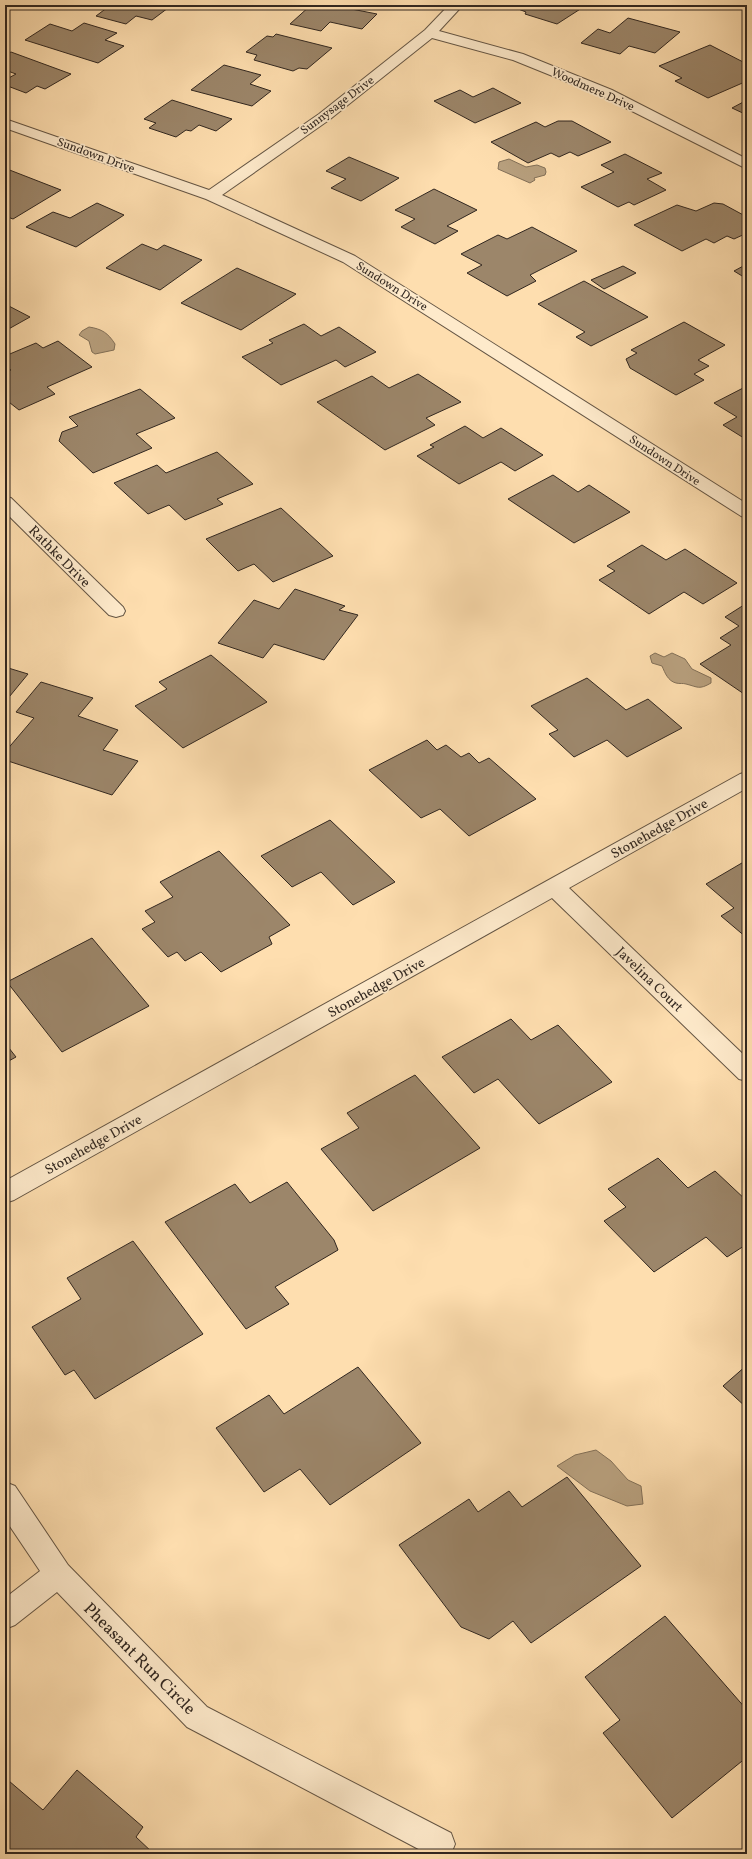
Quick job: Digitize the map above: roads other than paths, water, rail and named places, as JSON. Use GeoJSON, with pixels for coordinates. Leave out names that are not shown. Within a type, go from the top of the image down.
{"type":"FeatureCollection","features":[{"type":"Feature","properties":{"kind":"street","name":"Sunnysage Drive"},"geometry":{"type":"LineString","coordinates":[[211,196],[324,117],[430,33],[456,5]]}},
{"type":"Feature","properties":{"kind":"street","name":"Woodmere Drive"},"geometry":{"type":"LineString","coordinates":[[430,33],[518,57],[607,93],[747,165]]}},
{"type":"Feature","properties":{"kind":"street","name":"Sundown Drive"},"geometry":{"type":"LineString","coordinates":[[5,123],[211,196],[349,259],[747,512]]}},
{"type":"Feature","properties":{"kind":"street","name":"Rathke Drive"},"geometry":{"type":"LineString","coordinates":[[5,502],[116,610]]}},
{"type":"Feature","properties":{"kind":"street","name":"Stonehedge Drive"},"geometry":{"type":"LineString","coordinates":[[5,1193],[747,779]]}},
{"type":"Feature","properties":{"kind":"street","name":"Javelina Court"},"geometry":{"type":"LineString","coordinates":[[553,886],[747,1072]]}},
{"type":"Feature","properties":{"kind":"street","name":"Pheasant Run Circle"},"geometry":{"type":"LineString","coordinates":[[5,1495],[58,1574],[197,1717],[440,1844]]}},
{"type":"Feature","properties":{"kind":"street"},"geometry":{"type":"LineString","coordinates":[[5,1615],[58,1574]]}}]}
